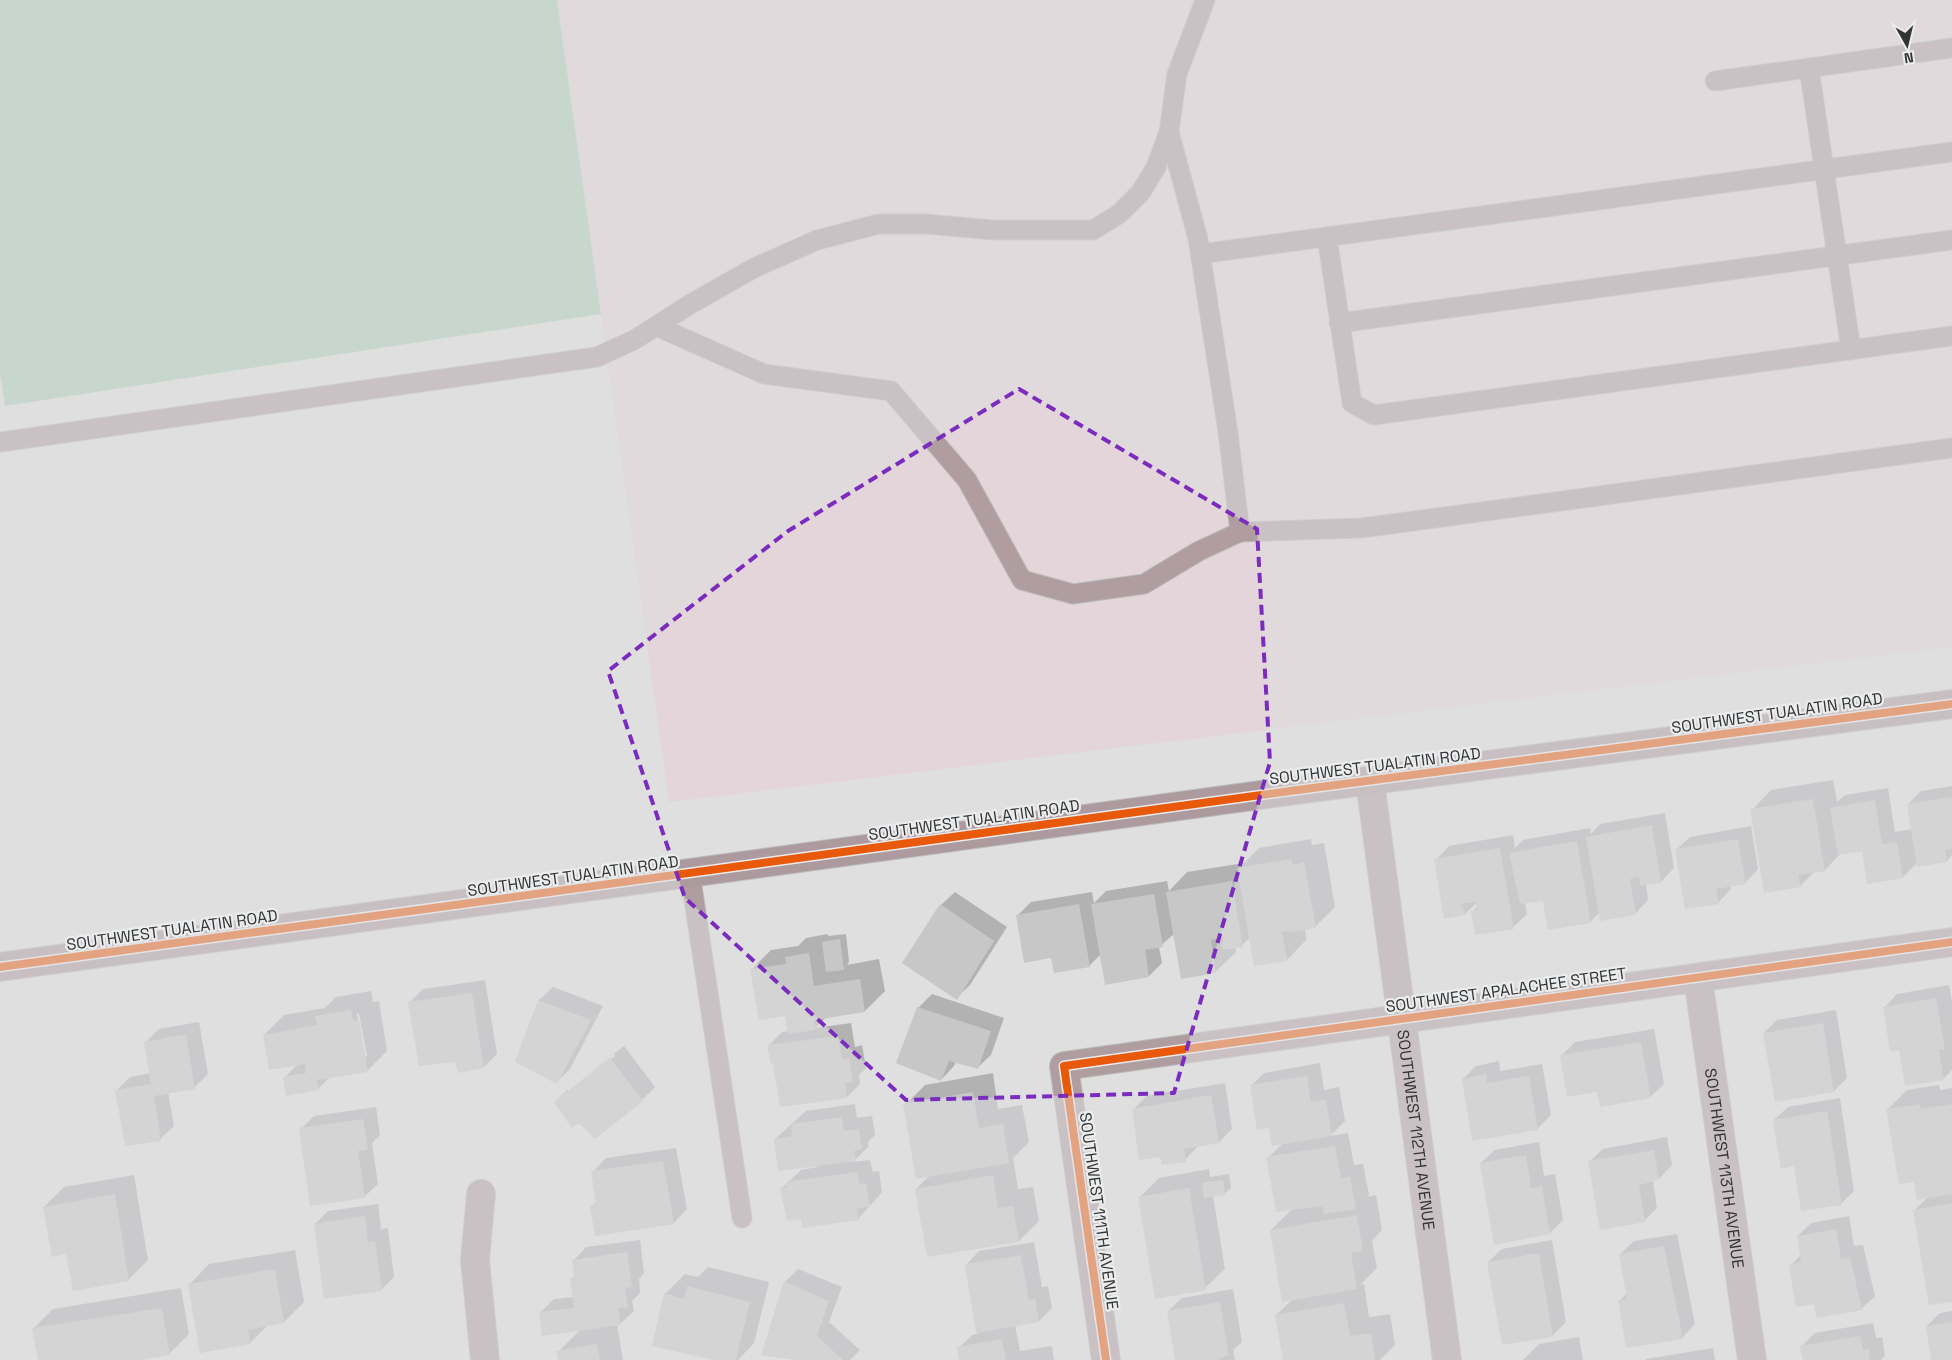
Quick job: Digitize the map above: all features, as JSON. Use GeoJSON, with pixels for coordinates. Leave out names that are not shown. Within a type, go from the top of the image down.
{"type":"FeatureCollection","features":[{"type":"Feature","properties":{"kind":"main road","name":"SOUTHWEST TUALATIN ROAD"},"geometry":{"type":"LineString","coordinates":[[0,967],[1952,704]]}},
{"type":"Feature","properties":{"kind":"street","name":"SOUTHWEST 112TH AVENUE"},"geometry":{"type":"LineString","coordinates":[[1370,781],[1447,1360]]}},
{"type":"Feature","properties":{"kind":"street","name":"SOUTHWEST APALACHEE STREET"},"geometry":{"type":"LineString","coordinates":[[1064,1066],[1400,1017],[1952,942]]}},
{"type":"Feature","properties":{"kind":"street","name":"SOUTHWEST 113TH AVENUE"},"geometry":{"type":"LineString","coordinates":[[1698,978],[1752,1360]]}},
{"type":"Feature","properties":{"kind":"street","name":"SOUTHWEST 111TH AVENUE"},"geometry":{"type":"LineString","coordinates":[[1064,1066],[1106,1360]]}},
{"type":"Feature","properties":{"kind":"street"},"geometry":{"type":"LineString","coordinates":[[481,1194],[475,1260],[485,1360]]}},
{"type":"Feature","properties":{"kind":"lane"},"geometry":{"type":"LineString","coordinates":[[0,442],[597,357],[634,340],[754,268],[817,240],[879,224],[926,224],[993,230],[1093,230],[1119,214],[1141,192],[1156,167],[1169,132],[1177,74],[1205,0]]}},
{"type":"Feature","properties":{"kind":"lane"},"geometry":{"type":"LineString","coordinates":[[1715,80],[1952,48]]}},
{"type":"Feature","properties":{"kind":"lane"},"geometry":{"type":"LineString","coordinates":[[1810,68],[1851,350]]}},
{"type":"Feature","properties":{"kind":"lane"},"geometry":{"type":"LineString","coordinates":[[1169,132],[1200,254],[1228,432],[1240,532]]}},
{"type":"Feature","properties":{"kind":"lane"},"geometry":{"type":"LineString","coordinates":[[1200,254],[1952,152]]}},
{"type":"Feature","properties":{"kind":"lane"},"geometry":{"type":"LineString","coordinates":[[1327,237],[1352,403],[1374,415],[1952,336]]}},
{"type":"Feature","properties":{"kind":"lane"},"geometry":{"type":"LineString","coordinates":[[1339,323],[1952,240]]}},
{"type":"Feature","properties":{"kind":"lane"},"geometry":{"type":"LineString","coordinates":[[656,326],[764,374],[891,391],[968,480],[1022,580],[1072,594],[1144,584],[1199,551],[1240,532],[1362,528],[1952,448]]}},
{"type":"Feature","properties":{"kind":"lane"},"geometry":{"type":"LineString","coordinates":[[690,873],[742,1218]]}},
{"type":"Feature","properties":{"kind":"highlighted area"},"geometry":{"type":"Polygon","coordinates":[[[1019,389],[1257,529],[1270,762],[1174,1093],[906,1100],[685,898],[608,671],[788,531],[1019,389]]]}},
{"type":"Feature","properties":{"kind":"shaded area"},"geometry":{"type":"Polygon","coordinates":[[[557,0],[1952,0],[1952,647],[669,802],[557,0]]]}},
{"type":"Feature","properties":{"kind":"green space"},"geometry":{"type":"Polygon","coordinates":[[[0,0],[557,0],[601,314],[5,406],[0,372],[0,0]]]}},
{"type":"Feature","properties":{"kind":"building"},"geometry":{"type":"Polygon","coordinates":[[[1952,797],[1952,849],[1945,850],[1947,862],[1917,867],[1907,804],[1952,797]]]}},
{"type":"Feature","properties":{"kind":"building"},"geometry":{"type":"Polygon","coordinates":[[[1813,799],[1825,871],[1798,875],[1801,887],[1764,893],[1750,809],[1813,799]]]}},
{"type":"Feature","properties":{"kind":"building"},"geometry":{"type":"Polygon","coordinates":[[[1875,800],[1882,844],[1897,842],[1903,878],[1867,884],[1862,851],[1838,855],[1830,808],[1875,800]]]}},
{"type":"Feature","properties":{"kind":"building"},"geometry":{"type":"Polygon","coordinates":[[[1652,825],[1661,883],[1640,886],[1639,877],[1630,879],[1636,915],[1600,921],[1586,837],[1652,825]]]}},
{"type":"Feature","properties":{"kind":"building"},"geometry":{"type":"Polygon","coordinates":[[[1738,839],[1746,884],[1716,889],[1719,904],[1685,909],[1675,849],[1738,839]]]}},
{"type":"Feature","properties":{"kind":"building"},"geometry":{"type":"Polygon","coordinates":[[[1577,841],[1591,923],[1548,930],[1543,901],[1520,904],[1509,853],[1577,841]]]}},
{"type":"Feature","properties":{"kind":"building"},"geometry":{"type":"Polygon","coordinates":[[[1500,848],[1514,929],[1475,935],[1471,911],[1477,910],[1475,902],[1460,904],[1466,915],[1444,919],[1434,859],[1500,848]]]}},
{"type":"Feature","properties":{"kind":"building"},"geometry":{"type":"Polygon","coordinates":[[[1291,859],[1293,865],[1304,862],[1316,928],[1292,932],[1282,931],[1287,961],[1254,966],[1237,868],[1291,859]]]}},
{"type":"Feature","properties":{"kind":"building"},"geometry":{"type":"Polygon","coordinates":[[[1232,881],[1243,947],[1222,950],[1223,938],[1211,940],[1216,973],[1181,979],[1166,892],[1232,881]]]}},
{"type":"Feature","properties":{"kind":"building"},"geometry":{"type":"Polygon","coordinates":[[[1154,894],[1163,947],[1145,950],[1149,977],[1105,985],[1091,904],[1154,894]]]}},
{"type":"Feature","properties":{"kind":"building"},"geometry":{"type":"Polygon","coordinates":[[[940,904],[994,941],[957,1000],[902,963],[940,904]]]}},
{"type":"Feature","properties":{"kind":"building"},"geometry":{"type":"Polygon","coordinates":[[[1079,904],[1090,967],[1054,973],[1051,958],[1024,963],[1016,915],[1079,904]]]}},
{"type":"Feature","properties":{"kind":"building"},"geometry":{"type":"Polygon","coordinates":[[[840,939],[844,970],[826,972],[822,942],[840,939]]]}},
{"type":"Feature","properties":{"kind":"building"},"geometry":{"type":"Polygon","coordinates":[[[809,953],[814,986],[860,979],[865,1012],[814,1020],[816,1030],[788,1034],[785,1016],[759,1020],[750,969],[786,964],[785,957],[809,953]]]}},
{"type":"Feature","properties":{"kind":"building"},"geometry":{"type":"Polygon","coordinates":[[[472,993],[484,1068],[458,1073],[455,1062],[419,1066],[408,1002],[472,993]]]}},
{"type":"Feature","properties":{"kind":"building"},"geometry":{"type":"Polygon","coordinates":[[[1936,998],[1945,1049],[1939,1050],[1944,1080],[1905,1086],[1899,1050],[1890,1051],[1883,1007],[1936,998]]]}},
{"type":"Feature","properties":{"kind":"building"},"geometry":{"type":"Polygon","coordinates":[[[538,1000],[591,1020],[557,1084],[515,1062],[538,1000]]]}},
{"type":"Feature","properties":{"kind":"building"},"geometry":{"type":"Polygon","coordinates":[[[917,1007],[991,1031],[978,1069],[949,1061],[941,1081],[896,1063],[917,1007]]]}},
{"type":"Feature","properties":{"kind":"building"},"geometry":{"type":"Polygon","coordinates":[[[351,1010],[353,1021],[359,1020],[368,1072],[317,1080],[319,1090],[286,1096],[283,1077],[306,1073],[305,1064],[269,1070],[263,1035],[317,1025],[315,1016],[351,1010]]]}},
{"type":"Feature","properties":{"kind":"building"},"geometry":{"type":"Polygon","coordinates":[[[1823,1023],[1834,1092],[1775,1102],[1763,1033],[1823,1023]]]}},
{"type":"Feature","properties":{"kind":"building"},"geometry":{"type":"Polygon","coordinates":[[[186,1034],[195,1089],[154,1096],[161,1141],[125,1146],[115,1090],[151,1084],[144,1042],[186,1034]]]}},
{"type":"Feature","properties":{"kind":"building"},"geometry":{"type":"Polygon","coordinates":[[[838,1036],[842,1059],[849,1058],[853,1082],[845,1083],[847,1098],[780,1107],[773,1063],[771,1064],[767,1045],[838,1036]]]}},
{"type":"Feature","properties":{"kind":"building"},"geometry":{"type":"Polygon","coordinates":[[[1641,1042],[1651,1098],[1600,1107],[1597,1092],[1567,1097],[1560,1055],[1641,1042]]]}},
{"type":"Feature","properties":{"kind":"building"},"geometry":{"type":"Polygon","coordinates":[[[610,1058],[643,1101],[595,1139],[579,1123],[572,1128],[554,1102],[610,1058]]]}},
{"type":"Feature","properties":{"kind":"building"},"geometry":{"type":"Polygon","coordinates":[[[1486,1074],[1487,1083],[1529,1076],[1538,1130],[1472,1141],[1462,1079],[1486,1074]]]}},
{"type":"Feature","properties":{"kind":"building"},"geometry":{"type":"Polygon","coordinates":[[[1307,1076],[1311,1102],[1326,1100],[1332,1136],[1272,1146],[1269,1128],[1257,1130],[1250,1085],[1307,1076]]]}},
{"type":"Feature","properties":{"kind":"building"},"geometry":{"type":"Polygon","coordinates":[[[973,1092],[979,1128],[1003,1124],[1009,1163],[916,1179],[903,1104],[973,1092]]]}},
{"type":"Feature","properties":{"kind":"building"},"geometry":{"type":"Polygon","coordinates":[[[1211,1095],[1219,1143],[1184,1149],[1186,1162],[1162,1165],[1160,1157],[1139,1160],[1132,1109],[1211,1095]]]}},
{"type":"Feature","properties":{"kind":"building"},"geometry":{"type":"Polygon","coordinates":[[[1920,1104],[1920,1109],[1952,1104],[1952,1194],[1917,1200],[1914,1182],[1899,1184],[1886,1109],[1920,1104]]]}},
{"type":"Feature","properties":{"kind":"building"},"geometry":{"type":"Polygon","coordinates":[[[1827,1111],[1842,1205],[1801,1211],[1794,1166],[1781,1169],[1773,1120],[1827,1111]]]}},
{"type":"Feature","properties":{"kind":"building"},"geometry":{"type":"Polygon","coordinates":[[[842,1117],[844,1131],[859,1129],[862,1149],[854,1151],[856,1161],[778,1171],[774,1139],[792,1136],[791,1124],[842,1117]]]}},
{"type":"Feature","properties":{"kind":"building"},"geometry":{"type":"Polygon","coordinates":[[[363,1119],[368,1150],[358,1151],[365,1198],[310,1206],[299,1128],[363,1119]]]}},
{"type":"Feature","properties":{"kind":"building"},"geometry":{"type":"Polygon","coordinates":[[[1335,1146],[1341,1178],[1350,1176],[1356,1209],[1324,1214],[1322,1206],[1276,1212],[1266,1157],[1335,1146]]]}},
{"type":"Feature","properties":{"kind":"building"},"geometry":{"type":"Polygon","coordinates":[[[1654,1150],[1659,1180],[1639,1185],[1645,1222],[1600,1230],[1588,1161],[1654,1150]]]}},
{"type":"Feature","properties":{"kind":"building"},"geometry":{"type":"Polygon","coordinates":[[[1526,1155],[1531,1188],[1542,1186],[1550,1234],[1494,1245],[1480,1163],[1526,1155]]]}},
{"type":"Feature","properties":{"kind":"building"},"geometry":{"type":"Polygon","coordinates":[[[663,1161],[674,1224],[595,1236],[590,1206],[596,1204],[591,1171],[663,1161]]]}},
{"type":"Feature","properties":{"kind":"building"},"geometry":{"type":"Polygon","coordinates":[[[857,1172],[860,1184],[866,1183],[870,1206],[857,1209],[859,1220],[802,1228],[801,1219],[787,1221],[780,1188],[787,1187],[786,1182],[857,1172]]]}},
{"type":"Feature","properties":{"kind":"building"},"geometry":{"type":"Polygon","coordinates":[[[993,1175],[998,1208],[1013,1206],[1019,1242],[927,1257],[915,1189],[993,1175]]]}},
{"type":"Feature","properties":{"kind":"building"},"geometry":{"type":"Polygon","coordinates":[[[1223,1180],[1225,1195],[1204,1198],[1202,1183],[1223,1180]]]}},
{"type":"Feature","properties":{"kind":"building"},"geometry":{"type":"Polygon","coordinates":[[[1189,1188],[1206,1290],[1155,1299],[1138,1197],[1189,1188]]]}},
{"type":"Feature","properties":{"kind":"building"},"geometry":{"type":"Polygon","coordinates":[[[115,1194],[129,1281],[73,1291],[66,1254],[52,1257],[43,1207],[115,1194]]]}},
{"type":"Feature","properties":{"kind":"building"},"geometry":{"type":"Polygon","coordinates":[[[1952,1203],[1952,1302],[1929,1305],[1913,1210],[1952,1203]]]}},
{"type":"Feature","properties":{"kind":"building"},"geometry":{"type":"Polygon","coordinates":[[[1357,1215],[1363,1251],[1351,1253],[1357,1289],[1282,1302],[1270,1230],[1357,1215]]]}},
{"type":"Feature","properties":{"kind":"building"},"geometry":{"type":"Polygon","coordinates":[[[365,1216],[368,1242],[375,1241],[382,1291],[324,1299],[314,1224],[365,1216]]]}},
{"type":"Feature","properties":{"kind":"building"},"geometry":{"type":"Polygon","coordinates":[[[1836,1229],[1841,1259],[1850,1257],[1862,1310],[1817,1318],[1814,1304],[1796,1307],[1789,1265],[1801,1262],[1797,1236],[1836,1229]]]}},
{"type":"Feature","properties":{"kind":"building"},"geometry":{"type":"Polygon","coordinates":[[[1664,1246],[1683,1339],[1626,1348],[1618,1300],[1627,1299],[1619,1254],[1664,1246]]]}},
{"type":"Feature","properties":{"kind":"building"},"geometry":{"type":"Polygon","coordinates":[[[627,1252],[632,1287],[625,1288],[628,1307],[618,1308],[621,1325],[542,1336],[539,1312],[574,1308],[570,1278],[574,1277],[572,1260],[627,1252]]]}},
{"type":"Feature","properties":{"kind":"building"},"geometry":{"type":"Polygon","coordinates":[[[1539,1253],[1553,1337],[1502,1345],[1487,1262],[1539,1253]]]}},
{"type":"Feature","properties":{"kind":"building"},"geometry":{"type":"Polygon","coordinates":[[[1021,1255],[1029,1300],[1035,1298],[1039,1322],[976,1333],[965,1264],[1021,1255]]]}},
{"type":"Feature","properties":{"kind":"building"},"geometry":{"type":"Polygon","coordinates":[[[275,1269],[284,1323],[248,1330],[251,1344],[200,1353],[188,1284],[275,1269]]]}},
{"type":"Feature","properties":{"kind":"building"},"geometry":{"type":"Polygon","coordinates":[[[784,1281],[829,1301],[817,1336],[843,1360],[796,1360],[761,1355],[784,1281]]]}},
{"type":"Feature","properties":{"kind":"building"},"geometry":{"type":"Polygon","coordinates":[[[687,1286],[750,1302],[736,1360],[714,1360],[652,1346],[664,1293],[684,1299],[687,1286]]]}},
{"type":"Feature","properties":{"kind":"building"},"geometry":{"type":"Polygon","coordinates":[[[1220,1302],[1229,1356],[1219,1358],[1219,1360],[1175,1360],[1167,1311],[1220,1302]]]}},
{"type":"Feature","properties":{"kind":"building"},"geometry":{"type":"Polygon","coordinates":[[[1344,1303],[1350,1336],[1371,1333],[1375,1360],[1283,1360],[1275,1315],[1344,1303]]]}},
{"type":"Feature","properties":{"kind":"building"},"geometry":{"type":"Polygon","coordinates":[[[162,1308],[170,1355],[141,1360],[38,1360],[32,1328],[162,1308]]]}},
{"type":"Feature","properties":{"kind":"building"},"geometry":{"type":"Polygon","coordinates":[[[1952,1322],[1952,1360],[1931,1360],[1926,1326],[1952,1322]]]}},
{"type":"Feature","properties":{"kind":"building"},"geometry":{"type":"Polygon","coordinates":[[[1860,1336],[1863,1350],[1869,1349],[1870,1360],[1803,1360],[1800,1346],[1860,1336]]]}},
{"type":"Feature","properties":{"kind":"building"},"geometry":{"type":"Polygon","coordinates":[[[1002,1339],[1006,1360],[959,1360],[957,1347],[1002,1339]]]}},
{"type":"Feature","properties":{"kind":"building"},"geometry":{"type":"Polygon","coordinates":[[[597,1344],[600,1360],[558,1360],[556,1351],[597,1344]]]}},
{"type":"Feature","properties":{"kind":"cycle path"},"geometry":{"type":"LineString","coordinates":[[0,967],[1290,791],[1952,704]]}},
{"type":"Feature","properties":{"kind":"cycle path"},"geometry":{"type":"LineString","coordinates":[[1106,1360],[1064,1066],[1952,942]]}}]}
